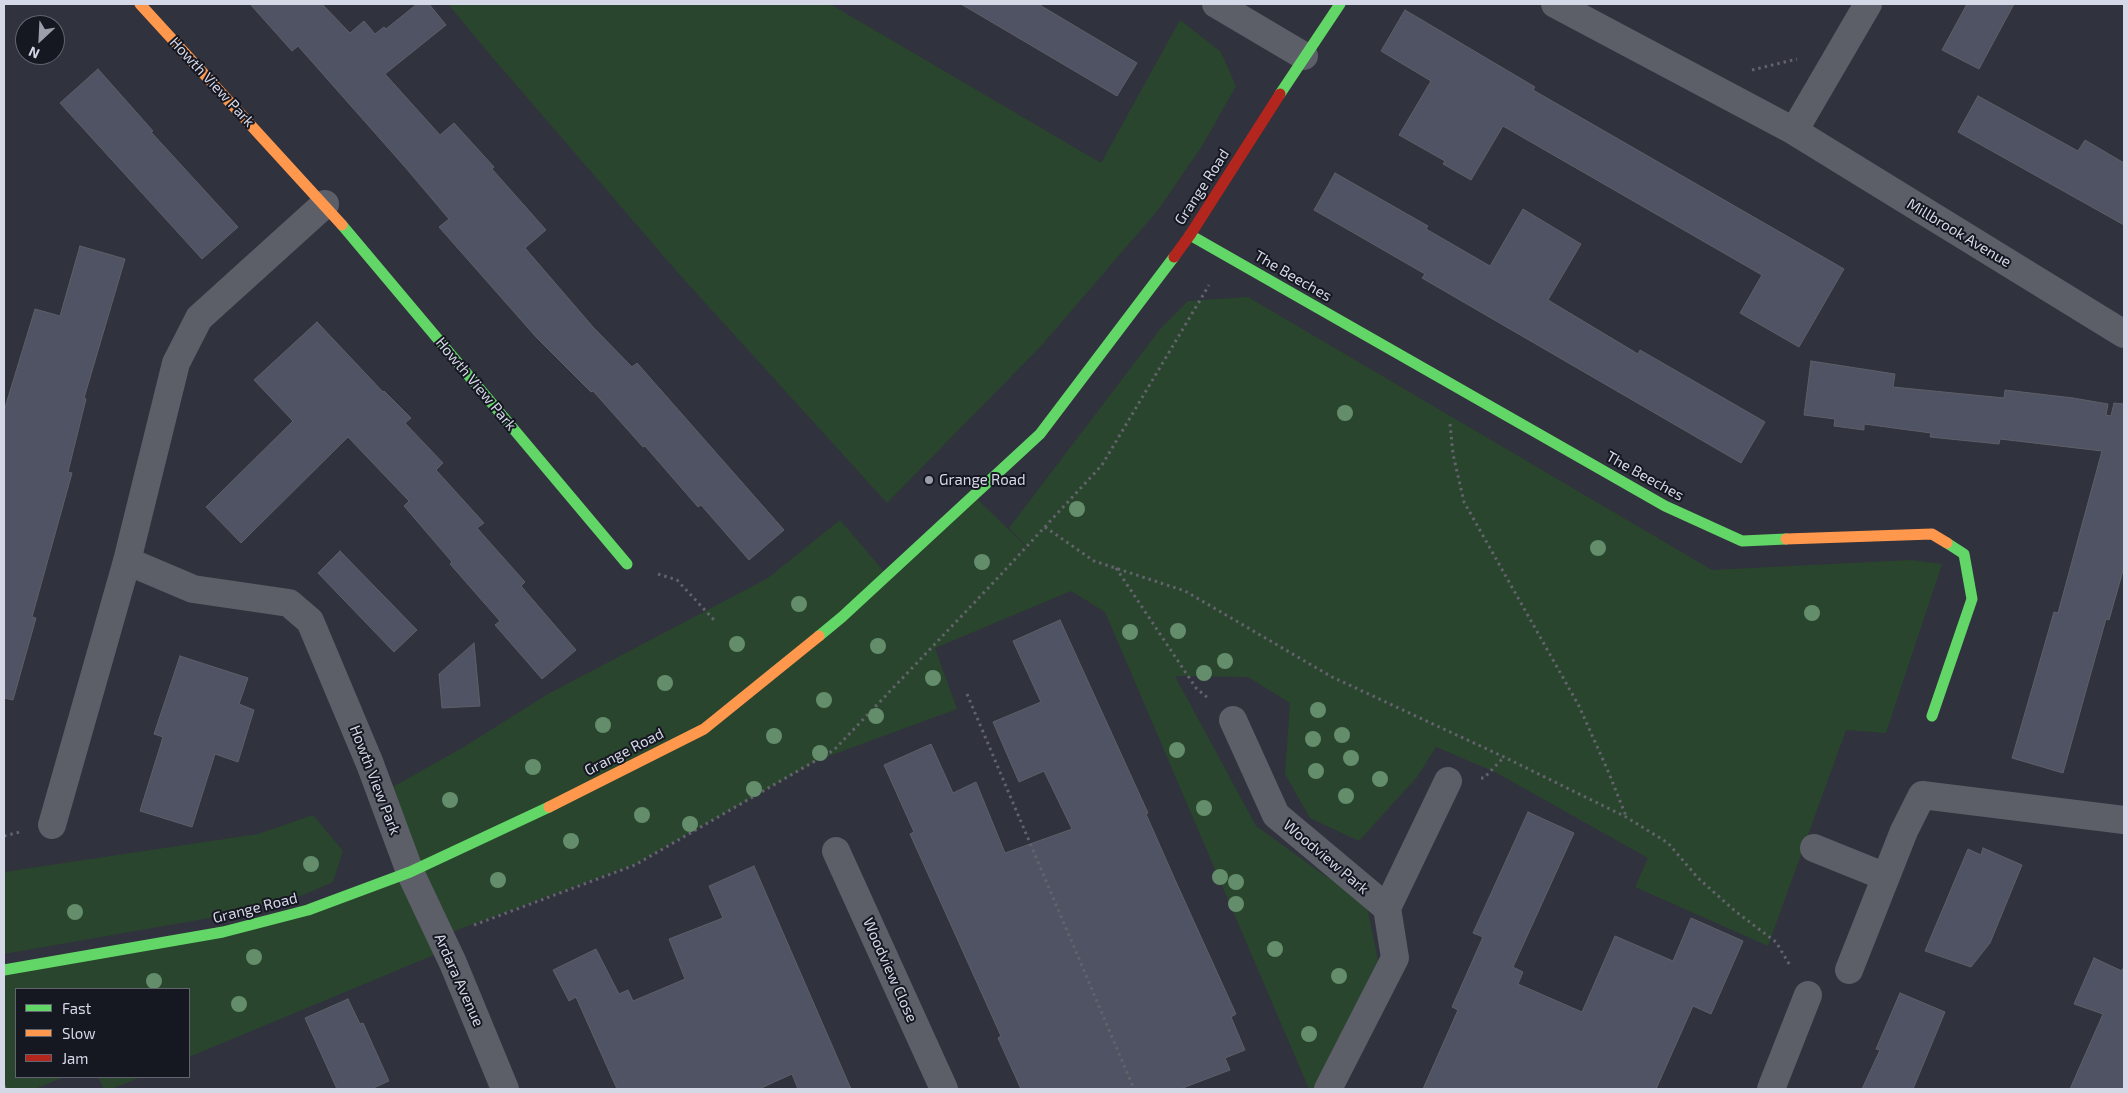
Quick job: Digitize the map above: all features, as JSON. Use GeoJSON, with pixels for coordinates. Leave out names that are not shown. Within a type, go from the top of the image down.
{"type":"FeatureCollection","features":[{"type":"Feature","properties":{"kind":"street","name":"Howth View Park"},"geometry":{"type":"LineString","coordinates":[[140,4],[325,204],[627,564]]}},
{"type":"Feature","properties":{"kind":"street"},"geometry":{"type":"LineString","coordinates":[[1216,4],[1304,56]]}},
{"type":"Feature","properties":{"kind":"street","name":"Grange Road"},"geometry":{"type":"LineString","coordinates":[[4,970],[223,932],[308,910],[410,872],[528,817],[704,729],[842,617],[1040,434],[1190,235],[1304,56],[1340,4]]}},
{"type":"Feature","properties":{"kind":"street","name":"Millbrook Avenue"},"geometry":{"type":"LineString","coordinates":[[1555,4],[1794,131],[2124,334]]}},
{"type":"Feature","properties":{"kind":"street"},"geometry":{"type":"LineString","coordinates":[[1794,131],[1868,4]]}},
{"type":"Feature","properties":{"kind":"street"},"geometry":{"type":"LineString","coordinates":[[52,825],[127,561],[176,363],[199,318],[325,204]]}},
{"type":"Feature","properties":{"kind":"street","name":"The Beeches"},"geometry":{"type":"LineString","coordinates":[[1190,235],[1666,506],[1742,541],[1932,534],[1964,554],[1972,599],[1932,716]]}},
{"type":"Feature","properties":{"kind":"street","name":"Howth View Park"},"geometry":{"type":"LineString","coordinates":[[127,561],[193,589],[289,603],[310,621],[370,764],[410,872]]}},
{"type":"Feature","properties":{"kind":"street","name":"Woodview Park"},"geometry":{"type":"LineString","coordinates":[[1233,720],[1276,815],[1387,908]]}},
{"type":"Feature","properties":{"kind":"street"},"geometry":{"type":"LineString","coordinates":[[1328,1089],[1395,958],[1387,908],[1448,781]]}},
{"type":"Feature","properties":{"kind":"street"},"geometry":{"type":"LineString","coordinates":[[1849,970],[1904,831],[1922,796],[2124,820]]}},
{"type":"Feature","properties":{"kind":"street"},"geometry":{"type":"LineString","coordinates":[[1814,848],[1886,877]]}},
{"type":"Feature","properties":{"kind":"street","name":"Woodview Close"},"geometry":{"type":"LineString","coordinates":[[836,852],[944,1089]]}},
{"type":"Feature","properties":{"kind":"street","name":"Ardara Avenue"},"geometry":{"type":"LineString","coordinates":[[410,872],[453,963],[505,1089]]}},
{"type":"Feature","properties":{"kind":"street"},"geometry":{"type":"LineString","coordinates":[[1771,1089],[1808,995]]}},
{"type":"Feature","properties":{"kind":"path"},"geometry":{"type":"LineString","coordinates":[[1750,70],[1804,57]]}},
{"type":"Feature","properties":{"kind":"path"},"geometry":{"type":"LineString","coordinates":[[474,925],[635,865],[834,750],[1102,465],[1195,306],[1228,256]]}},
{"type":"Feature","properties":{"kind":"path"},"geometry":{"type":"LineString","coordinates":[[1446,381],[1453,454],[1464,502],[1579,706],[1626,817]]}},
{"type":"Feature","properties":{"kind":"path"},"geometry":{"type":"LineString","coordinates":[[1045,527],[1094,561],[1185,591],[1332,677],[1504,757],[1626,817],[1668,843],[1698,878],[1776,942],[1808,995]]}},
{"type":"Feature","properties":{"kind":"path"},"geometry":{"type":"LineString","coordinates":[[627,564],[676,580],[715,621]]}},
{"type":"Feature","properties":{"kind":"path"},"geometry":{"type":"LineString","coordinates":[[1115,568],[1196,688],[1233,720]]}},
{"type":"Feature","properties":{"kind":"path"},"geometry":{"type":"LineString","coordinates":[[967,694],[1134,1089]]}},
{"type":"Feature","properties":{"kind":"green space"},"geometry":{"type":"Polygon","coordinates":[[[448,4],[830,4],[1101,163],[1180,20],[1221,52],[1236,86],[1202,146],[1158,210],[1041,346],[887,503],[679,274],[448,4]]]}},
{"type":"Feature","properties":{"kind":"green space"},"geometry":{"type":"Polygon","coordinates":[[[1248,297],[1712,570],[1911,560],[1942,564],[1886,733],[1846,730],[1768,946],[1635,887],[1648,858],[1495,772],[1436,747],[1417,777],[1359,841],[1310,818],[1285,774],[1290,703],[1248,677],[1175,676],[1256,826],[1324,875],[1366,901],[1378,960],[1316,1089],[1309,1089],[1105,612],[1071,591],[935,648],[957,709],[818,760],[635,864],[441,936],[411,872],[489,834],[410,870],[382,793],[462,748],[548,694],[768,578],[840,520],[887,575],[842,617],[704,728],[609,776],[704,729],[842,618],[974,496],[1038,558],[1009,528],[1161,328],[1188,301],[1248,297]]]}},
{"type":"Feature","properties":{"kind":"green space"},"geometry":{"type":"Polygon","coordinates":[[[313,815],[343,851],[333,882],[303,895],[221,916],[4,954],[4,872],[258,834],[313,815]]]}},
{"type":"Feature","properties":{"kind":"green space"},"geometry":{"type":"Polygon","coordinates":[[[409,872],[446,950],[190,1057],[190,988],[15,988],[15,1078],[62,1078],[35,1089],[4,1089],[4,970],[223,932],[409,872]]]}},
{"type":"Feature","properties":{"kind":"green space"},"geometry":{"type":"Polygon","coordinates":[[[98,1078],[138,1078],[111,1089],[104,1089],[98,1078]]]}},
{"type":"Feature","properties":{"kind":"building"},"geometry":{"type":"Polygon","coordinates":[[[250,4],[322,4],[350,33],[364,21],[375,34],[384,27],[386,29],[417,4],[429,4],[446,25],[385,74],[440,135],[454,123],[494,167],[492,169],[546,230],[525,248],[593,327],[632,367],[637,363],[784,530],[749,560],[701,505],[698,507],[645,446],[643,447],[593,391],[591,392],[536,337],[439,227],[449,219],[405,167],[298,46],[292,51],[250,4]]]}},
{"type":"Feature","properties":{"kind":"building"},"geometry":{"type":"Polygon","coordinates":[[[961,4],[1038,4],[1137,63],[1117,96],[961,4]]]}},
{"type":"Feature","properties":{"kind":"building"},"geometry":{"type":"Polygon","coordinates":[[[1967,4],[2014,4],[1979,69],[1942,50],[1967,4]]]}},
{"type":"Feature","properties":{"kind":"building"},"geometry":{"type":"Polygon","coordinates":[[[1405,10],[1535,87],[1533,90],[1844,269],[1799,347],[1740,313],[1762,275],[1503,126],[1471,180],[1443,164],[1445,161],[1399,135],[1431,81],[1381,51],[1405,10]]]}},
{"type":"Feature","properties":{"kind":"building"},"geometry":{"type":"Polygon","coordinates":[[[98,69],[153,131],[151,132],[238,227],[202,259],[60,103],[98,69]]]}},
{"type":"Feature","properties":{"kind":"building"},"geometry":{"type":"Polygon","coordinates":[[[1978,96],[2078,151],[2085,140],[2124,163],[2124,225],[1958,132],[1978,96]]]}},
{"type":"Feature","properties":{"kind":"building"},"geometry":{"type":"Polygon","coordinates":[[[1335,173],[1428,226],[1426,229],[1490,266],[1523,209],[1581,244],[1548,300],[1638,354],[1640,350],[1765,422],[1741,463],[1422,278],[1425,274],[1314,210],[1335,173]]]}},
{"type":"Feature","properties":{"kind":"building"},"geometry":{"type":"Polygon","coordinates":[[[80,246],[125,259],[84,398],[86,399],[68,472],[72,473],[32,617],[36,618],[13,700],[4,698],[4,411],[35,309],[60,316],[80,246]]]}},
{"type":"Feature","properties":{"kind":"building"},"geometry":{"type":"Polygon","coordinates":[[[317,322],[383,392],[411,418],[405,423],[443,463],[436,470],[484,523],[477,528],[525,582],[521,586],[576,650],[542,679],[495,625],[500,621],[450,564],[452,562],[404,506],[409,501],[348,437],[241,543],[206,507],[293,421],[254,380],[317,322]]]}},
{"type":"Feature","properties":{"kind":"building"},"geometry":{"type":"Polygon","coordinates":[[[1811,361],[1895,374],[1893,387],[2004,398],[2005,390],[2073,398],[2108,404],[2106,415],[2111,416],[2114,403],[2124,404],[2124,567],[2109,620],[2106,619],[2063,773],[2012,758],[2054,612],[2058,613],[2102,451],[2000,439],[1999,444],[1930,437],[1931,433],[1864,424],[1864,430],[1834,426],[1835,419],[1804,415],[1811,361]]]}},
{"type":"Feature","properties":{"kind":"building"},"geometry":{"type":"Polygon","coordinates":[[[340,551],[417,630],[394,652],[318,573],[340,551]]]}},
{"type":"Feature","properties":{"kind":"building"},"geometry":{"type":"Polygon","coordinates":[[[1060,620],[1148,813],[1146,814],[1236,1014],[1231,1017],[1245,1050],[1225,1058],[1230,1070],[1180,1089],[1021,1089],[998,1038],[1001,1036],[910,834],[914,832],[884,765],[931,744],[953,793],[976,782],[1005,853],[1072,829],[1044,771],[1019,782],[993,722],[1041,702],[1013,641],[1060,620]]]}},
{"type":"Feature","properties":{"kind":"building"},"geometry":{"type":"Polygon","coordinates":[[[474,643],[480,706],[442,708],[439,674],[474,643]]]}},
{"type":"Feature","properties":{"kind":"building"},"geometry":{"type":"Polygon","coordinates":[[[180,656],[248,678],[239,704],[254,710],[238,762],[215,754],[192,827],[140,811],[163,737],[154,734],[180,656]]]}},
{"type":"Feature","properties":{"kind":"building"},"geometry":{"type":"Polygon","coordinates":[[[1528,812],[1574,833],[1513,967],[1523,972],[1518,984],[1582,1012],[1615,936],[1673,961],[1691,918],[1743,941],[1711,1014],[1693,1006],[1656,1089],[1423,1089],[1458,1010],[1452,1007],[1483,937],[1473,933],[1528,812]]]}},
{"type":"Feature","properties":{"kind":"building"},"geometry":{"type":"Polygon","coordinates":[[[1983,848],[2022,865],[1990,943],[1971,967],[1925,951],[1968,849],[1981,855],[1983,848]]]}},
{"type":"Feature","properties":{"kind":"building"},"geometry":{"type":"Polygon","coordinates":[[[754,866],[851,1089],[798,1089],[792,1074],[759,1089],[617,1089],[576,997],[569,1001],[553,970],[596,949],[619,994],[628,990],[633,1001],[685,979],[669,939],[723,918],[709,886],[754,866]]]}},
{"type":"Feature","properties":{"kind":"building"},"geometry":{"type":"Polygon","coordinates":[[[2094,958],[2122,971],[2124,966],[2124,1089],[2070,1089],[2103,1014],[2074,1004],[2094,958]]]}},
{"type":"Feature","properties":{"kind":"building"},"geometry":{"type":"Polygon","coordinates":[[[1900,993],[1945,1012],[1913,1089],[1862,1089],[1880,1050],[1876,1049],[1900,993]]]}},
{"type":"Feature","properties":{"kind":"building"},"geometry":{"type":"Polygon","coordinates":[[[348,999],[360,1024],[363,1023],[389,1081],[371,1089],[337,1089],[305,1018],[348,999]]]}},
{"type":"Feature","properties":{"kind":"traffic: fast"},"geometry":{"type":"LineString","coordinates":[[1280,94],[1340,4]]}},
{"type":"Feature","properties":{"kind":"traffic: fast"},"geometry":{"type":"LineString","coordinates":[[342,225],[627,564]]}},
{"type":"Feature","properties":{"kind":"traffic: fast"},"geometry":{"type":"LineString","coordinates":[[1190,235],[1665,506],[1742,541],[1786,539]]}},
{"type":"Feature","properties":{"kind":"traffic: fast"},"geometry":{"type":"LineString","coordinates":[[819,636],[1040,434],[1174,257]]}},
{"type":"Feature","properties":{"kind":"traffic: fast"},"geometry":{"type":"LineString","coordinates":[[1932,716],[1972,599],[1964,554],[1947,543]]}},
{"type":"Feature","properties":{"kind":"traffic: fast"},"geometry":{"type":"LineString","coordinates":[[4,970],[223,932],[308,910],[410,872],[549,807]]}},
{"type":"Feature","properties":{"kind":"traffic: slow"},"geometry":{"type":"LineString","coordinates":[[140,4],[342,225]]}},
{"type":"Feature","properties":{"kind":"traffic: slow"},"geometry":{"type":"LineString","coordinates":[[1786,539],[1932,534],[1947,543]]}},
{"type":"Feature","properties":{"kind":"traffic: slow"},"geometry":{"type":"LineString","coordinates":[[549,807],[704,729],[819,636]]}},
{"type":"Feature","properties":{"kind":"traffic: jam"},"geometry":{"type":"LineString","coordinates":[[1174,257],[1280,94]]}},
{"type":"Feature","properties":{"kind":"place","name":"Grange Road"},"geometry":{"type":"Point","coordinates":[929,480]}}]}
